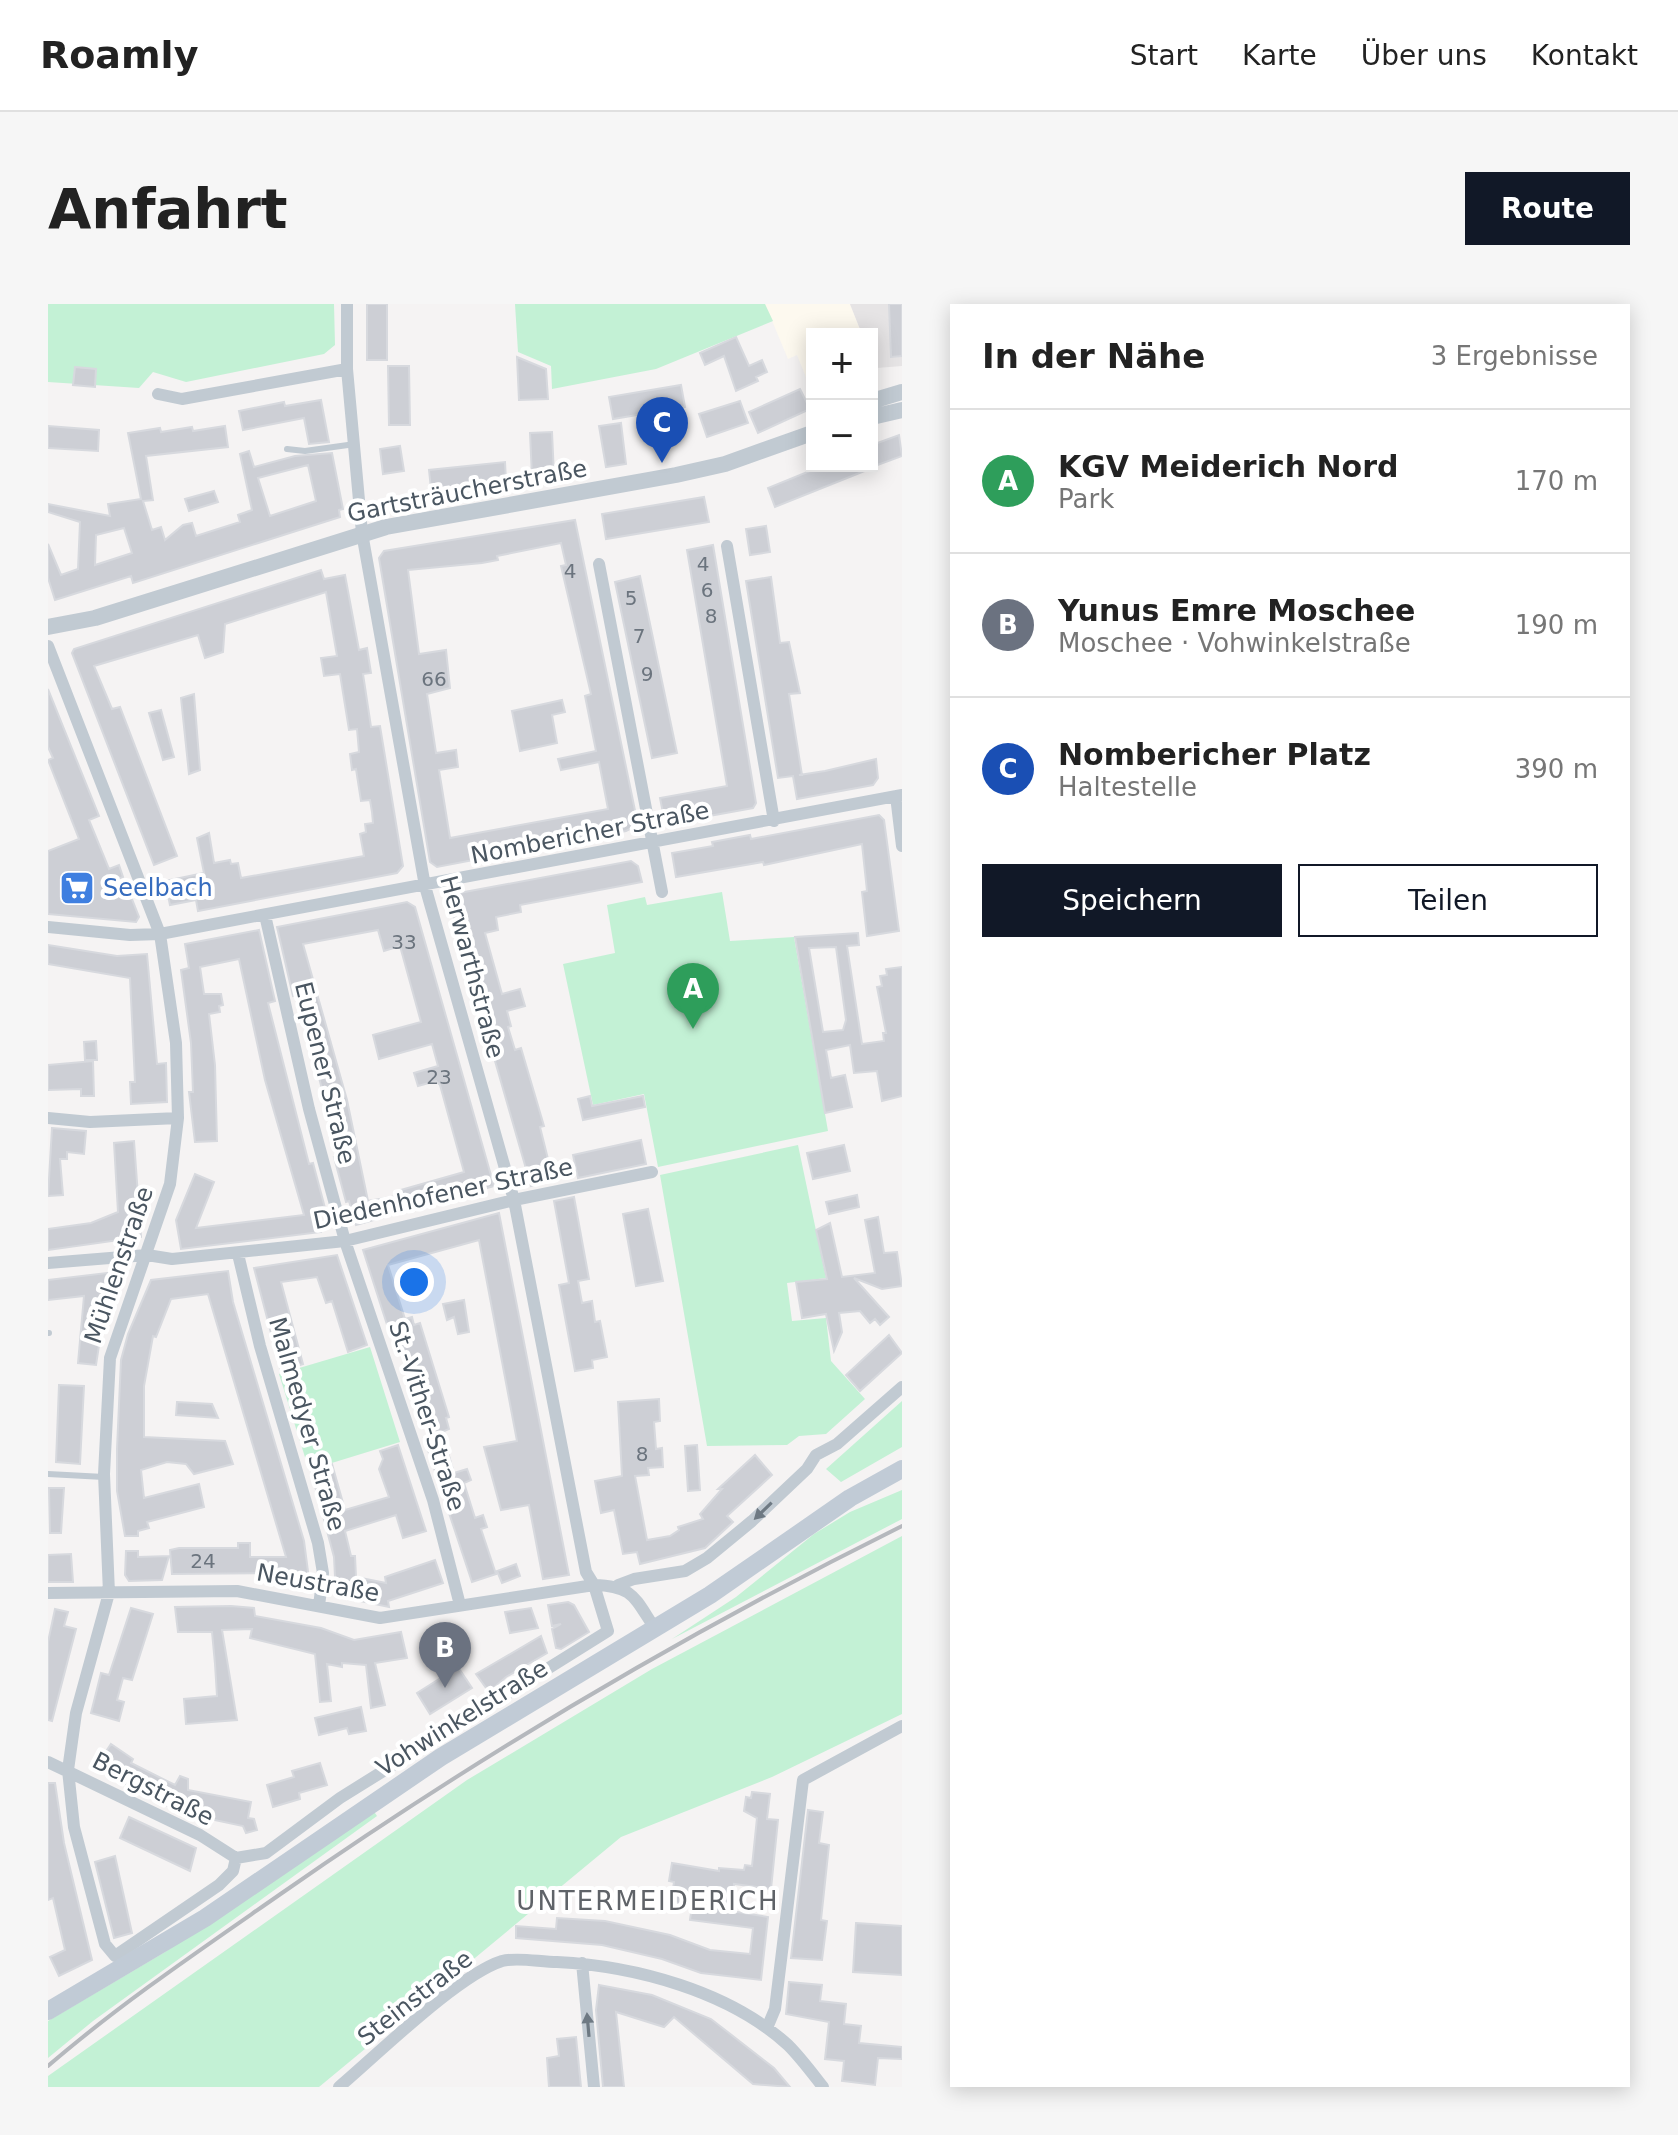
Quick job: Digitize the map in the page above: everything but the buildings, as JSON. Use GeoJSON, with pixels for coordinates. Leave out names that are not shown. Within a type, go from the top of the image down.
{"type":"FeatureCollection","features":[{"type":"Feature","properties":{"kind":"main road","name":"Vohwinkelstraße"},"geometry":{"type":"LineString","coordinates":[[48,2011],[205,1918],[441,1757],[710,1595],[850,1498],[902,1469]]}},
{"type":"Feature","properties":{"kind":"street","name":"Herwarthstraße"},"geometry":{"type":"LineString","coordinates":[[236,1858],[266,1853],[364,1782],[452,1731],[608,1631],[594,1585],[586,1572],[514,1200],[425,886],[362,533],[347,369],[347,304]]}},
{"type":"Feature","properties":{"kind":"street"},"geometry":{"type":"LineString","coordinates":[[158,394],[182,399],[347,369]]}},
{"type":"Feature","properties":{"kind":"street"},"geometry":{"type":"LineString","coordinates":[[875,400],[902,392]]}},
{"type":"Feature","properties":{"kind":"street"},"geometry":{"type":"LineString","coordinates":[[878,416],[902,410]]}},
{"type":"Feature","properties":{"kind":"street","name":"Gartsträucherstraße"},"geometry":{"type":"LineString","coordinates":[[48,627],[95,618],[362,533],[721,465],[806,434]]}},
{"type":"Feature","properties":{"kind":"street"},"geometry":{"type":"LineString","coordinates":[[727,546],[774,821]]}},
{"type":"Feature","properties":{"kind":"street"},"geometry":{"type":"LineString","coordinates":[[599,564],[662,892]]}},
{"type":"Feature","properties":{"kind":"street","name":"Mühlenstraße"},"geometry":{"type":"LineString","coordinates":[[48,646],[160,934],[176,1043],[178,1118],[170,1184],[110,1358],[104,1477],[109,1593],[76,1713],[68,1770],[74,1827],[105,1944],[115,1956],[219,1885],[233,1871],[236,1858]]}},
{"type":"Feature","properties":{"kind":"street"},"geometry":{"type":"LineString","coordinates":[[899,796],[902,846]]}},
{"type":"Feature","properties":{"kind":"street","name":"Nombericher Straße"},"geometry":{"type":"LineString","coordinates":[[48,927],[130,935],[160,934],[899,796]]}},
{"type":"Feature","properties":{"kind":"street","name":"Eupener Straße"},"geometry":{"type":"LineString","coordinates":[[265,915],[309,1109],[345,1241]]}},
{"type":"Feature","properties":{"kind":"street"},"geometry":{"type":"LineString","coordinates":[[48,1118],[90,1122],[178,1118]]}},
{"type":"Feature","properties":{"kind":"street","name":"Diedenhofener Straße"},"geometry":{"type":"LineString","coordinates":[[48,1263],[147,1255],[172,1259],[345,1241],[514,1200],[652,1172]]}},
{"type":"Feature","properties":{"kind":"street","name":"St.-Vither-Straße"},"geometry":{"type":"LineString","coordinates":[[345,1241],[428,1486],[460,1605]]}},
{"type":"Feature","properties":{"kind":"street","name":"Malmedyer Straße"},"geometry":{"type":"LineString","coordinates":[[238,1254],[260,1346],[318,1543],[323,1573],[319,1606]]}},
{"type":"Feature","properties":{"kind":"street"},"geometry":{"type":"LineString","coordinates":[[618,1585],[696,1566],[752,1521],[807,1469],[816,1455],[837,1444],[902,1387]]}},
{"type":"Feature","properties":{"kind":"street","name":"Neustraße"},"geometry":{"type":"LineString","coordinates":[[48,1593],[237,1591],[380,1618],[594,1585],[618,1585]]}},
{"type":"Feature","properties":{"kind":"street"},"geometry":{"type":"LineString","coordinates":[[618,1585],[633,1595],[654,1627]]}},
{"type":"Feature","properties":{"kind":"street"},"geometry":{"type":"LineString","coordinates":[[767,2028],[775,2009],[799,1788],[811,1773],[902,1726]]}},
{"type":"Feature","properties":{"kind":"street","name":"Bergstraße"},"geometry":{"type":"LineString","coordinates":[[48,1762],[200,1835],[236,1858]]}},
{"type":"Feature","properties":{"kind":"street","name":"Steinstraße"},"geometry":{"type":"LineString","coordinates":[[339,2087],[475,1973],[505,1960],[582,1963],[684,1987],[720,2001],[767,2028],[789,2047],[823,2087]]}},
{"type":"Feature","properties":{"kind":"street"},"geometry":{"type":"LineString","coordinates":[[582,1963],[594,2087]]}},
{"type":"Feature","properties":{"kind":"lane"},"geometry":{"type":"LineString","coordinates":[[287,449],[305,451],[355,444]]}},
{"type":"Feature","properties":{"kind":"lane"},"geometry":{"type":"LineString","coordinates":[[48,1474],[104,1477]]}},
{"type":"Feature","properties":{"kind":"shaded area"},"geometry":{"type":"Polygon","coordinates":[[[765,304],[850,304],[860,328],[806,328],[806,377],[797,355],[788,359],[765,304]]]}},
{"type":"Feature","properties":{"kind":"shaded area"},"geometry":{"type":"Polygon","coordinates":[[[850,304],[902,304],[902,366],[878,368],[878,328],[860,328],[850,304]]]}},
{"type":"Feature","properties":{"kind":"green space"},"geometry":{"type":"Polygon","coordinates":[[[48,304],[334,304],[335,345],[324,354],[186,382],[153,372],[139,388],[48,382],[48,304]]]}},
{"type":"Feature","properties":{"kind":"green space"},"geometry":{"type":"Polygon","coordinates":[[[515,304],[765,304],[773,321],[656,369],[552,389],[551,366],[518,352],[515,304]]]}},
{"type":"Feature","properties":{"kind":"green space"},"geometry":{"type":"Polygon","coordinates":[[[722,892],[730,941],[794,937],[828,1131],[658,1167],[644,1094],[593,1105],[563,964],[615,953],[607,905],[645,897],[647,905],[722,892]]]}},
{"type":"Feature","properties":{"kind":"green space"},"geometry":{"type":"Polygon","coordinates":[[[798,1145],[826,1278],[787,1283],[792,1321],[826,1318],[831,1361],[865,1399],[826,1434],[799,1436],[787,1445],[707,1446],[660,1175],[798,1145]]]}},
{"type":"Feature","properties":{"kind":"green space"},"geometry":{"type":"Polygon","coordinates":[[[370,1347],[400,1442],[309,1470],[279,1374],[370,1347]]]}},
{"type":"Feature","properties":{"kind":"green space"},"geometry":{"type":"Polygon","coordinates":[[[902,1401],[902,1447],[841,1482],[826,1469],[902,1401]]]}},
{"type":"Feature","properties":{"kind":"green space"},"geometry":{"type":"Polygon","coordinates":[[[902,1490],[902,1519],[672,1639],[736,1597],[814,1534],[850,1512],[902,1490]]]}},
{"type":"Feature","properties":{"kind":"green space"},"geometry":{"type":"Polygon","coordinates":[[[902,1536],[902,1714],[772,1777],[621,1837],[319,2087],[48,2087],[48,2076],[467,1780],[652,1669],[902,1536]]]}},
{"type":"Feature","properties":{"kind":"green space"},"geometry":{"type":"Polygon","coordinates":[[[373,1810],[377,1816],[93,2021],[48,2058],[48,2021],[165,1952],[373,1810]]]}},
{"type":"Feature","properties":{"kind":"railway"},"geometry":{"type":"LineString","coordinates":[[48,2066],[192,1955],[432,1792],[663,1653],[902,1526]]}},
{"type":"Feature","properties":{"kind":"place","name":"Nombericher Platz"},"geometry":{"type":"Point","coordinates":[662,463]}},
{"type":"Feature","properties":{"kind":"place","name":"Seelbach"},"geometry":{"type":"Point","coordinates":[77,888]}},
{"type":"Feature","properties":{"kind":"place","name":"KGV Meiderich Nord"},"geometry":{"type":"Point","coordinates":[693,1029]}},
{"type":"Feature","properties":{"kind":"place","name":"Yunus Emre Moschee"},"geometry":{"type":"Point","coordinates":[445,1688]}},
{"type":"Feature","properties":{"kind":"district","name":"UNTERMEIDERICH"},"geometry":{"type":"Point","coordinates":[648,1901]}}]}
